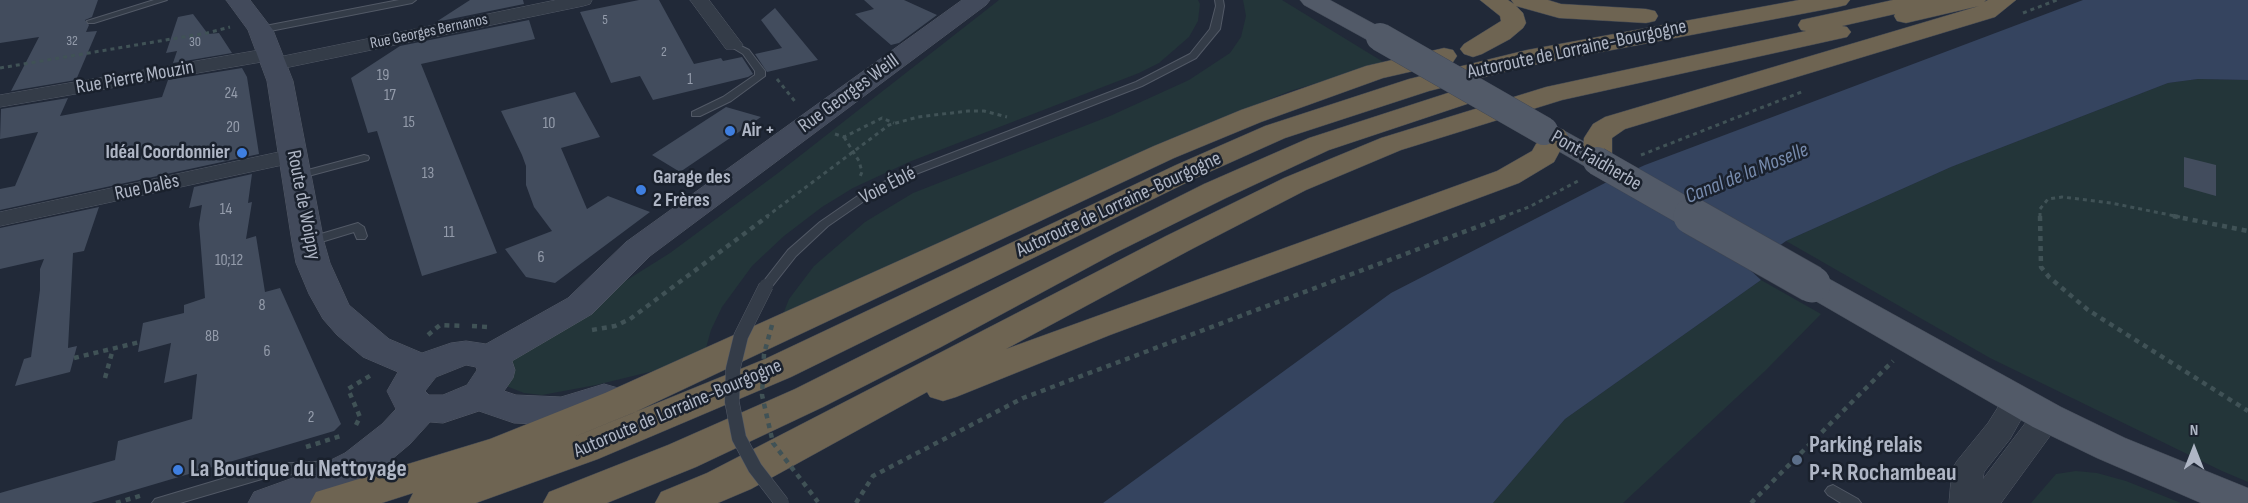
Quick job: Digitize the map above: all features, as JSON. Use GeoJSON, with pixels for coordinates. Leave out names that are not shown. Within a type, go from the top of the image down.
{"type":"FeatureCollection","features":[{"type":"Feature","properties":{"kind":"highway"},"geometry":{"type":"LineString","coordinates":[[1473,49],[1501,34],[1514,23],[1511,12],[1492,0]]}},
{"type":"Feature","properties":{"kind":"highway"},"geometry":{"type":"LineString","coordinates":[[1523,0],[1559,10],[1646,16]]}},
{"type":"Feature","properties":{"kind":"highway"},"geometry":{"type":"LineString","coordinates":[[331,503],[504,449],[681,376],[1164,152],[1314,92],[1375,72],[1473,49],[1735,0]]}},
{"type":"Feature","properties":{"kind":"highway","name":"Autoroute de Lorraine-Bourgogne"},"geometry":{"type":"LineString","coordinates":[[429,503],[584,449],[778,368],[1187,171],[1275,132],[1419,85],[1527,58],[1838,0]]}},
{"type":"Feature","properties":{"kind":"highway","name":"Autoroute de Lorraine-Bourgogne"},"geometry":{"type":"LineString","coordinates":[[564,503],[682,456],[808,398],[928,339],[1103,246],[1215,191],[1319,144],[1417,109],[1483,90],[1927,0]]}},
{"type":"Feature","properties":{"kind":"highway"},"geometry":{"type":"LineString","coordinates":[[716,487],[1295,184],[1391,144],[1556,93],[1974,0]]}},
{"type":"Feature","properties":{"kind":"highway"},"geometry":{"type":"LineString","coordinates":[[1590,170],[1598,138],[1603,130],[1615,123],[1975,16],[2001,4],[2013,7]]}},
{"type":"Feature","properties":{"kind":"highway"},"geometry":{"type":"LineString","coordinates":[[676,503],[920,397],[1097,327],[1508,177],[1544,156],[1549,134]]}},
{"type":"Feature","properties":{"kind":"main road","name":"Route de Woippy"},"geometry":{"type":"LineString","coordinates":[[238,0],[257,25],[273,59],[280,81],[308,242],[317,273],[335,311],[350,327],[376,348],[411,363]]}},
{"type":"Feature","properties":{"kind":"main road","name":"Rue Georges Weill"},"geometry":{"type":"LineString","coordinates":[[489,358],[580,306],[638,249],[978,0]]}},
{"type":"Feature","properties":{"kind":"main road","name":"Pont Faidherbe"},"geometry":{"type":"LineString","coordinates":[[1312,0],[1549,134],[1590,170],[1812,284],[1933,353],[2022,413],[2242,503]]}},
{"type":"Feature","properties":{"kind":"main road"},"geometry":{"type":"LineString","coordinates":[[466,353],[489,358],[495,363],[496,370],[489,386],[480,394],[462,403],[443,409],[420,408],[408,398],[406,391],[415,375],[411,363],[466,353]]}},
{"type":"Feature","properties":{"kind":"main road"},"geometry":{"type":"LineString","coordinates":[[480,394],[488,400],[514,409],[562,411],[681,376]]}},
{"type":"Feature","properties":{"kind":"main road"},"geometry":{"type":"LineString","coordinates":[[269,503],[316,486],[354,442],[396,434],[420,408]]}},
{"type":"Feature","properties":{"kind":"street","name":"Rue Georges Bernanos"},"geometry":{"type":"LineString","coordinates":[[273,59],[583,0]]}},
{"type":"Feature","properties":{"kind":"street"},"geometry":{"type":"LineString","coordinates":[[699,0],[733,45]]}},
{"type":"Feature","properties":{"kind":"street","name":"Rue Pierre Mouzin"},"geometry":{"type":"LineString","coordinates":[[0,101],[273,59]]}},
{"type":"Feature","properties":{"kind":"street","name":"Rue Dalès"},"geometry":{"type":"LineString","coordinates":[[0,219],[295,166]]}},
{"type":"Feature","properties":{"kind":"street"},"geometry":{"type":"LineString","coordinates":[[1965,503],[1968,469],[1999,431],[2022,413]]}},
{"type":"Feature","properties":{"kind":"street"},"geometry":{"type":"LineString","coordinates":[[1983,503],[2022,413]]}},
{"type":"Feature","properties":{"kind":"lane"},"geometry":{"type":"LineString","coordinates":[[91,21],[163,0]]}},
{"type":"Feature","properties":{"kind":"lane"},"geometry":{"type":"LineString","coordinates":[[257,25],[412,0]]}},
{"type":"Feature","properties":{"kind":"lane","name":"Voie Éblé"},"geometry":{"type":"LineString","coordinates":[[782,503],[755,468],[739,438],[732,402],[733,369],[741,336],[766,286],[792,253],[824,224],[866,195],[912,172],[1139,84],[1193,56],[1215,29],[1220,6],[1219,0]]}},
{"type":"Feature","properties":{"kind":"lane"},"geometry":{"type":"LineString","coordinates":[[696,114],[727,99],[760,76],[760,71],[746,52],[733,45]]}},
{"type":"Feature","properties":{"kind":"lane"},"geometry":{"type":"LineString","coordinates":[[295,166],[364,158]]}},
{"type":"Feature","properties":{"kind":"lane"},"geometry":{"type":"LineString","coordinates":[[308,242],[358,227],[361,236]]}},
{"type":"Feature","properties":{"kind":"lane"},"geometry":{"type":"LineString","coordinates":[[155,498],[272,470],[354,442]]}},
{"type":"Feature","properties":{"kind":"lane"},"geometry":{"type":"LineString","coordinates":[[1833,492],[1853,503]]}},
{"type":"Feature","properties":{"kind":"path"},"geometry":{"type":"LineString","coordinates":[[2013,7],[2057,0]]}},
{"type":"Feature","properties":{"kind":"path"},"geometry":{"type":"LineString","coordinates":[[0,68],[257,25]]}},
{"type":"Feature","properties":{"kind":"path"},"geometry":{"type":"LineString","coordinates":[[1638,156],[1746,112],[1812,89]]}},
{"type":"Feature","properties":{"kind":"path"},"geometry":{"type":"LineString","coordinates":[[589,330],[615,326],[630,318],[889,125],[918,117],[952,112],[984,111],[1005,116],[1028,127]]}},
{"type":"Feature","properties":{"kind":"path"},"geometry":{"type":"LineString","coordinates":[[844,137],[859,161],[862,172],[857,184]]}},
{"type":"Feature","properties":{"kind":"path"},"geometry":{"type":"LineString","coordinates":[[856,503],[873,476],[1023,398],[1529,207],[1590,170]]}},
{"type":"Feature","properties":{"kind":"path"},"geometry":{"type":"LineString","coordinates":[[2248,231],[2111,202],[2062,197],[2048,199],[2040,209],[2038,251],[2041,267],[2049,277],[2088,310],[2248,411]]}},
{"type":"Feature","properties":{"kind":"path"},"geometry":{"type":"LineString","coordinates":[[773,320],[764,354],[762,395],[773,443],[819,502]]}},
{"type":"Feature","properties":{"kind":"path"},"geometry":{"type":"LineString","coordinates":[[303,448],[354,442],[360,417],[348,389],[411,363],[440,325],[539,330]]}},
{"type":"Feature","properties":{"kind":"path"},"geometry":{"type":"LineString","coordinates":[[74,358],[140,342]]}},
{"type":"Feature","properties":{"kind":"path"},"geometry":{"type":"LineString","coordinates":[[105,378],[113,348]]}},
{"type":"Feature","properties":{"kind":"path"},"geometry":{"type":"LineString","coordinates":[[1751,503],[1898,356],[1933,353]]}},
{"type":"Feature","properties":{"kind":"path"},"geometry":{"type":"LineString","coordinates":[[117,503],[155,498]]}},
{"type":"Feature","properties":{"kind":"shaded area"},"geometry":{"type":"Polygon","coordinates":[[[999,0],[1198,0],[1200,4],[1198,21],[1189,37],[1159,63],[1139,73],[909,162],[853,188],[822,207],[784,236],[752,266],[722,307],[711,330],[703,359],[596,385],[542,395],[524,393],[491,380],[505,364],[576,312],[670,253],[778,173],[999,0]]]}},
{"type":"Feature","properties":{"kind":"shaded area"},"geometry":{"type":"Polygon","coordinates":[[[1243,0],[1282,0],[1385,63],[1290,91],[1206,125],[778,327],[789,299],[814,266],[865,222],[913,193],[1110,116],[1189,80],[1230,53],[1241,37],[1246,16],[1243,0]]]}},
{"type":"Feature","properties":{"kind":"shaded area"},"geometry":{"type":"Polygon","coordinates":[[[2198,79],[2248,80],[2248,482],[1990,358],[1786,241],[1951,167],[2168,83],[2198,79]]]}},
{"type":"Feature","properties":{"kind":"shaded area"},"geometry":{"type":"Polygon","coordinates":[[[1761,280],[1821,314],[1765,371],[1623,503],[1493,503],[1565,419],[1761,280]]]}},
{"type":"Feature","properties":{"kind":"shaded area"},"geometry":{"type":"Polygon","coordinates":[[[2076,471],[2097,473],[2126,481],[2181,503],[2031,503],[2056,474],[2076,471]]]}},
{"type":"Feature","properties":{"kind":"water","name":"Canal de la Moselle"},"geometry":{"type":"Polygon","coordinates":[[[2083,0],[2248,0],[2248,80],[2198,79],[2168,83],[1951,167],[1786,241],[1748,268],[1761,280],[1565,419],[1493,503],[1103,503],[1391,293],[1605,183],[1645,165],[2083,0]]]}},
{"type":"Feature","properties":{"kind":"building"},"geometry":{"type":"Polygon","coordinates":[[[0,0],[98,0],[92,17],[85,20],[89,25],[86,32],[97,31],[76,80],[11,91],[39,37],[0,43],[0,0]]]}},
{"type":"Feature","properties":{"kind":"building"},"geometry":{"type":"Polygon","coordinates":[[[470,0],[523,0],[524,4],[436,22],[470,0]]]}},
{"type":"Feature","properties":{"kind":"building"},"geometry":{"type":"Polygon","coordinates":[[[639,0],[659,0],[694,64],[721,58],[723,61],[742,57],[753,74],[653,100],[640,76],[611,83],[580,12],[639,0]]]}},
{"type":"Feature","properties":{"kind":"building"},"geometry":{"type":"Polygon","coordinates":[[[864,0],[904,0],[937,15],[899,43],[891,45],[855,14],[874,9],[864,0]]]}},
{"type":"Feature","properties":{"kind":"building"},"geometry":{"type":"Polygon","coordinates":[[[775,8],[818,60],[767,72],[755,54],[782,48],[761,20],[775,8]]]}},
{"type":"Feature","properties":{"kind":"building"},"geometry":{"type":"Polygon","coordinates":[[[193,14],[208,34],[219,33],[232,53],[173,63],[177,51],[166,53],[178,17],[193,14]]]}},
{"type":"Feature","properties":{"kind":"building"},"geometry":{"type":"Polygon","coordinates":[[[529,20],[535,39],[421,64],[497,253],[422,276],[377,131],[368,133],[351,78],[400,46],[529,20]]]}},
{"type":"Feature","properties":{"kind":"building"},"geometry":{"type":"Polygon","coordinates":[[[242,68],[247,77],[259,154],[0,210],[0,189],[15,186],[38,132],[0,139],[1,109],[68,98],[60,116],[162,97],[168,80],[242,68]]]}},
{"type":"Feature","properties":{"kind":"building"},"geometry":{"type":"Polygon","coordinates":[[[575,92],[600,137],[561,148],[587,209],[608,196],[650,212],[555,283],[526,277],[505,249],[552,231],[534,207],[526,185],[526,166],[501,111],[575,92]]]}},
{"type":"Feature","properties":{"kind":"building"},"geometry":{"type":"Polygon","coordinates":[[[726,107],[761,117],[680,172],[652,155],[726,107]]]}},
{"type":"Feature","properties":{"kind":"building"},"geometry":{"type":"Polygon","coordinates":[[[2184,157],[2216,165],[2216,196],[2184,187],[2184,157]]]}},
{"type":"Feature","properties":{"kind":"building"},"geometry":{"type":"Polygon","coordinates":[[[252,174],[248,203],[252,202],[246,239],[256,236],[265,292],[280,288],[341,424],[334,431],[91,503],[0,503],[0,493],[115,460],[118,441],[192,419],[197,374],[164,383],[171,343],[138,352],[143,323],[184,313],[184,305],[205,298],[199,224],[202,205],[189,208],[194,187],[252,174]]]}},
{"type":"Feature","properties":{"kind":"building"},"geometry":{"type":"Polygon","coordinates":[[[99,207],[84,251],[73,253],[68,348],[77,346],[70,372],[15,386],[24,359],[31,357],[40,290],[40,269],[44,259],[0,269],[0,228],[99,207]]]}},
{"type":"Feature","properties":{"kind":"place","name":"Air +"},"geometry":{"type":"Point","coordinates":[730,131]}},
{"type":"Feature","properties":{"kind":"place","name":"Idéal Coordonnier"},"geometry":{"type":"Point","coordinates":[242,153]}},
{"type":"Feature","properties":{"kind":"place","name":"Garage des 2 Frères"},"geometry":{"type":"Point","coordinates":[641,190]}},
{"type":"Feature","properties":{"kind":"place","name":"Parking relais P+R Rochambeau"},"geometry":{"type":"Point","coordinates":[1797,460]}},
{"type":"Feature","properties":{"kind":"place","name":"La Boutique du Nettoyage"},"geometry":{"type":"Point","coordinates":[178,470]}}]}
